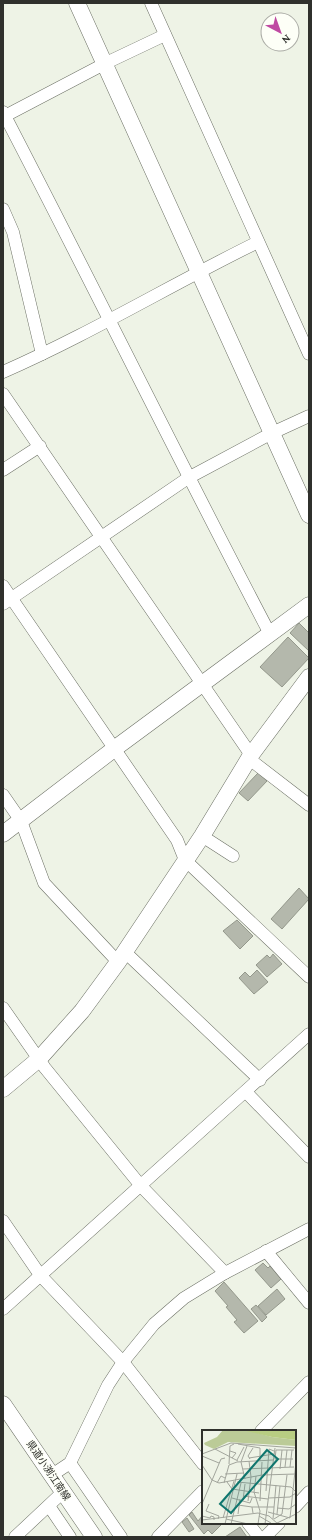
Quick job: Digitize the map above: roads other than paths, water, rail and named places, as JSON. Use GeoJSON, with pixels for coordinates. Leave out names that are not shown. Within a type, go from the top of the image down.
{"type":"FeatureCollection","features":[{"type":"Feature","properties":{"kind":"street"},"geometry":{"type":"LineString","coordinates":[[77,3],[106,63],[197,271],[309,515]]}},
{"type":"Feature","properties":{"kind":"street"},"geometry":{"type":"LineString","coordinates":[[151,3],[309,354]]}},
{"type":"Feature","properties":{"kind":"street"},"geometry":{"type":"LineString","coordinates":[[165,35],[4,115],[110,319],[188,478],[270,634]]}},
{"type":"Feature","properties":{"kind":"street"},"geometry":{"type":"LineString","coordinates":[[3,210],[8,234],[42,354]]}},
{"type":"Feature","properties":{"kind":"street"},"geometry":{"type":"LineString","coordinates":[[3,372],[110,319],[197,271],[258,242]]}},
{"type":"Feature","properties":{"kind":"street"},"geometry":{"type":"LineString","coordinates":[[3,394],[202,684],[249,756],[309,806]]}},
{"type":"Feature","properties":{"kind":"street"},"geometry":{"type":"LineString","coordinates":[[7,601],[102,538],[188,478],[272,433],[309,416]]}},
{"type":"Feature","properties":{"kind":"street"},"geometry":{"type":"LineString","coordinates":[[3,470],[40,446]]}},
{"type":"Feature","properties":{"kind":"street"},"geometry":{"type":"LineString","coordinates":[[3,586],[7,601],[114,749],[177,840],[185,860],[309,977]]}},
{"type":"Feature","properties":{"kind":"street"},"geometry":{"type":"LineString","coordinates":[[3,834],[114,749],[309,605]]}},
{"type":"Feature","properties":{"kind":"street"},"geometry":{"type":"LineString","coordinates":[[3,1089],[39,1059],[82,1010],[122,957],[202,836],[249,756],[309,677]]}},
{"type":"Feature","properties":{"kind":"street"},"geometry":{"type":"LineString","coordinates":[[3,795],[21,821],[44,883],[122,957],[260,1080]]}},
{"type":"Feature","properties":{"kind":"street"},"geometry":{"type":"LineString","coordinates":[[202,836],[234,856]]}},
{"type":"Feature","properties":{"kind":"street"},"geometry":{"type":"LineString","coordinates":[[3,1008],[39,1059],[141,1186],[225,1273]]}},
{"type":"Feature","properties":{"kind":"street"},"geometry":{"type":"LineString","coordinates":[[3,1309],[260,1080],[309,1034]]}},
{"type":"Feature","properties":{"kind":"street"},"geometry":{"type":"LineString","coordinates":[[246,1092],[309,1157]]}},
{"type":"Feature","properties":{"kind":"street"},"geometry":{"type":"LineString","coordinates":[[3,1221],[40,1275],[123,1362],[202,1463]]}},
{"type":"Feature","properties":{"kind":"street"},"geometry":{"type":"LineString","coordinates":[[52,1475],[70,1463],[108,1385],[123,1362],[154,1324],[184,1298],[225,1273],[309,1229]]}},
{"type":"Feature","properties":{"kind":"street"},"geometry":{"type":"LineString","coordinates":[[266,1252],[309,1303]]}},
{"type":"Feature","properties":{"kind":"street"},"geometry":{"type":"LineString","coordinates":[[262,1430],[309,1382]]}},
{"type":"Feature","properties":{"kind":"street","name":"県道小渕江南線"},"geometry":{"type":"LineString","coordinates":[[3,1404],[94,1537]]}},
{"type":"Feature","properties":{"kind":"street"},"geometry":{"type":"LineString","coordinates":[[70,1463],[121,1537]]}},
{"type":"Feature","properties":{"kind":"street"},"geometry":{"type":"LineString","coordinates":[[158,1537],[202,1491]]}},
{"type":"Feature","properties":{"kind":"street"},"geometry":{"type":"LineString","coordinates":[[15,1537],[63,1492]]}},
{"type":"Feature","properties":{"kind":"street"},"geometry":{"type":"LineString","coordinates":[[296,1506],[309,1492]]}},
{"type":"Feature","properties":{"kind":"street"},"geometry":{"type":"LineString","coordinates":[[48,1506],[70,1537]]}},
{"type":"Feature","properties":{"kind":"street"},"geometry":{"type":"LineString","coordinates":[[249,1524],[259,1537]]}},
{"type":"Feature","properties":{"kind":"street"},"geometry":{"type":"LineString","coordinates":[[265,1537],[278,1524]]}}]}
